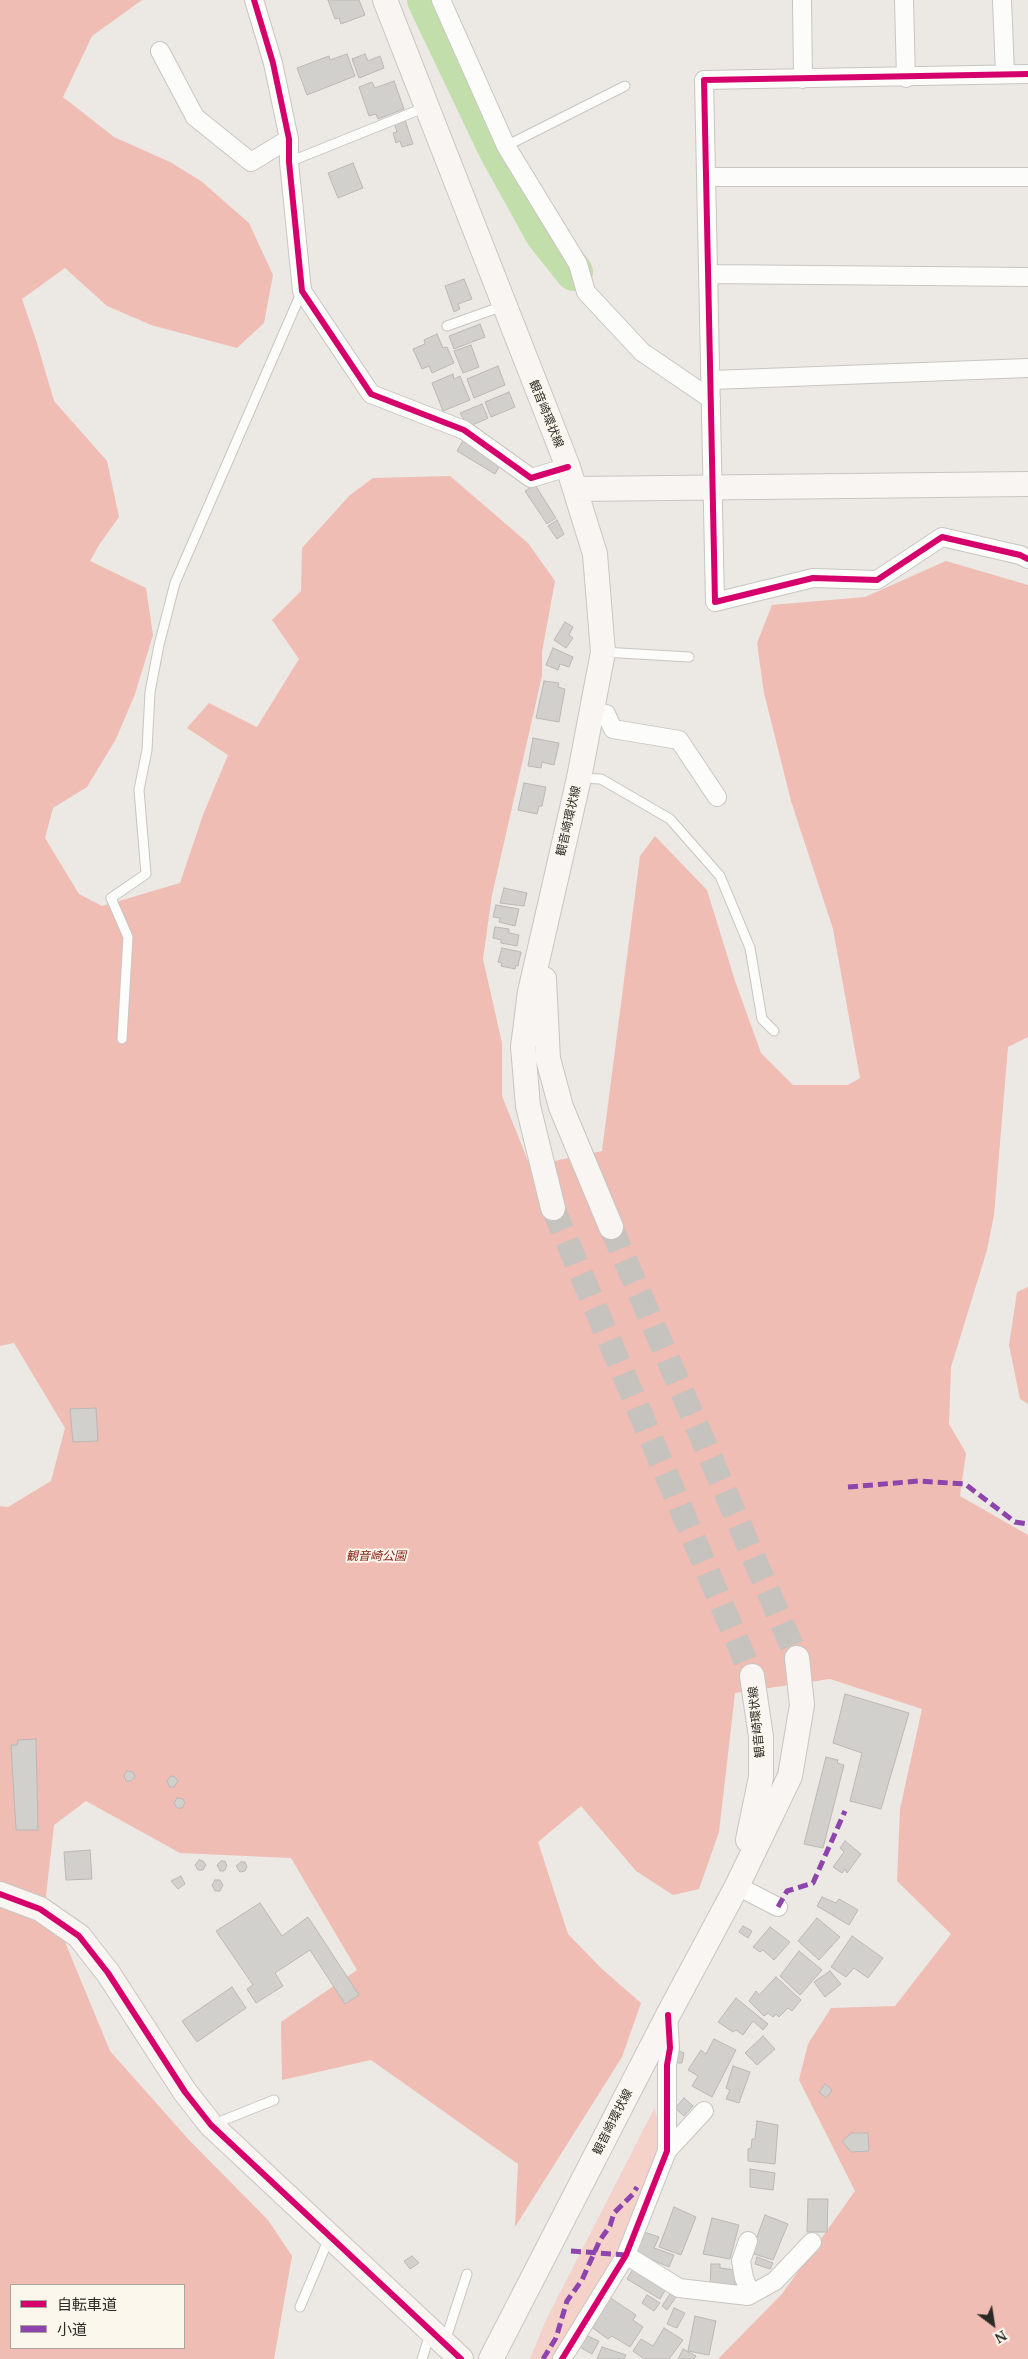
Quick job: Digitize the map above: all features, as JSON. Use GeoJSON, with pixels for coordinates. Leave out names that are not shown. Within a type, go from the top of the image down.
{"type":"FeatureCollection","features":[{"type":"Feature","properties":{"kind":"main road","name":"観音崎環状線"},"geometry":{"type":"LineString","coordinates":[[386,0],[503,306],[568,467],[596,554],[603,652],[579,778],[530,992],[523,1047],[528,1106],[553,1208]]}},
{"type":"Feature","properties":{"kind":"main road"},"geometry":{"type":"LineString","coordinates":[[576,489],[1028,484]]}},
{"type":"Feature","properties":{"kind":"main road","name":"観音崎環状線"},"geometry":{"type":"LineString","coordinates":[[544,932],[543,995],[548,1059],[562,1107],[611,1227]]}},
{"type":"Feature","properties":{"kind":"main road","name":"観音崎環状線"},"geometry":{"type":"LineString","coordinates":[[491,2359],[668,2015],[737,1886],[790,1776],[802,1705],[797,1658]]}},
{"type":"Feature","properties":{"kind":"main road","name":"観音崎環状線"},"geometry":{"type":"LineString","coordinates":[[737,1886],[754,1820],[761,1776],[761,1737],[752,1676]]}},
{"type":"Feature","properties":{"kind":"main road"},"geometry":{"type":"LineString","coordinates":[[0,1894],[40,1909],[79,1936],[108,1973],[185,2092],[211,2125],[445,2345]]}},
{"type":"Feature","properties":{"kind":"street"},"geometry":{"type":"LineString","coordinates":[[254,0],[273,63],[289,139],[289,162],[302,291],[371,394],[464,430],[531,478],[568,467]]}},
{"type":"Feature","properties":{"kind":"street"},"geometry":{"type":"LineString","coordinates":[[441,0],[506,146],[578,264],[586,292],[642,352],[711,399]]}},
{"type":"Feature","properties":{"kind":"street"},"geometry":{"type":"LineString","coordinates":[[802,0],[803,79]]}},
{"type":"Feature","properties":{"kind":"street"},"geometry":{"type":"LineString","coordinates":[[904,0],[906,78]]}},
{"type":"Feature","properties":{"kind":"street"},"geometry":{"type":"LineString","coordinates":[[1002,0],[1005,74]]}},
{"type":"Feature","properties":{"kind":"street"},"geometry":{"type":"LineString","coordinates":[[160,51],[195,117],[251,162],[289,139]]}},
{"type":"Feature","properties":{"kind":"street"},"geometry":{"type":"LineString","coordinates":[[1028,74],[906,78],[704,80],[712,380],[715,602],[813,578],[877,580],[942,537],[1020,555],[1028,559]]}},
{"type":"Feature","properties":{"kind":"street"},"geometry":{"type":"LineString","coordinates":[[706,177],[1028,178]]}},
{"type":"Feature","properties":{"kind":"street"},"geometry":{"type":"LineString","coordinates":[[709,274],[1028,278]]}},
{"type":"Feature","properties":{"kind":"street"},"geometry":{"type":"LineString","coordinates":[[712,380],[1028,368]]}},
{"type":"Feature","properties":{"kind":"street"},"geometry":{"type":"LineString","coordinates":[[591,712],[606,714],[613,729],[679,740],[717,796]]}},
{"type":"Feature","properties":{"kind":"street"},"geometry":{"type":"LineString","coordinates":[[737,1886],[778,1907]]}},
{"type":"Feature","properties":{"kind":"street"},"geometry":{"type":"LineString","coordinates":[[667,2151],[667,2065],[670,2048],[668,2015]]}},
{"type":"Feature","properties":{"kind":"street"},"geometry":{"type":"LineString","coordinates":[[562,2359],[626,2255],[667,2151],[704,2110]]}},
{"type":"Feature","properties":{"kind":"street"},"geometry":{"type":"LineString","coordinates":[[748,2241],[737,2268],[751,2294]]}},
{"type":"Feature","properties":{"kind":"street"},"geometry":{"type":"LineString","coordinates":[[626,2255],[679,2288],[748,2296],[775,2281],[812,2242]]}},
{"type":"Feature","properties":{"kind":"lane"},"geometry":{"type":"LineString","coordinates":[[506,146],[625,86]]}},
{"type":"Feature","properties":{"kind":"lane"},"geometry":{"type":"LineString","coordinates":[[289,162],[426,106]]}},
{"type":"Feature","properties":{"kind":"lane"},"geometry":{"type":"LineString","coordinates":[[122,1039],[128,938],[110,898],[146,874],[139,790],[147,750],[150,692],[159,645],[175,583],[302,291]]}},
{"type":"Feature","properties":{"kind":"lane"},"geometry":{"type":"LineString","coordinates":[[447,326],[503,306]]}},
{"type":"Feature","properties":{"kind":"lane"},"geometry":{"type":"LineString","coordinates":[[603,652],[689,657]]}},
{"type":"Feature","properties":{"kind":"lane"},"geometry":{"type":"LineString","coordinates":[[579,778],[601,779],[670,818],[720,876],[750,948],[756,971],[762,1019],[774,1031]]}},
{"type":"Feature","properties":{"kind":"lane"},"geometry":{"type":"LineString","coordinates":[[211,2125],[274,2100]]}},
{"type":"Feature","properties":{"kind":"lane"},"geometry":{"type":"LineString","coordinates":[[300,2307],[330,2236]]}},
{"type":"Feature","properties":{"kind":"lane"},"geometry":{"type":"LineString","coordinates":[[422,2359],[445,2345],[467,2274]]}},
{"type":"Feature","properties":{"kind":"shaded area"},"geometry":{"type":"Polygon","coordinates":[[[655,2107],[662,2150],[614,2261],[558,2359],[530,2359],[545,2322],[655,2107]]]}},
{"type":"Feature","properties":{"kind":"green space","name":"観音崎公園"},"geometry":{"type":"Polygon","coordinates":[[[0,0],[142,0],[92,36],[63,97],[114,137],[170,162],[201,181],[249,223],[273,275],[264,323],[237,348],[151,325],[107,306],[65,268],[22,299],[54,401],[107,461],[119,517],[90,561],[146,588],[153,635],[135,694],[116,739],[87,787],[53,808],[45,838],[79,894],[102,906],[180,883],[203,815],[228,755],[187,728],[209,703],[257,727],[299,659],[272,620],[301,591],[302,548],[350,495],[373,478],[450,476],[528,543],[555,581],[542,652],[542,676],[492,895],[483,959],[502,1043],[502,1096],[530,1166],[602,1151],[640,856],[655,836],[707,890],[735,981],[761,1053],[793,1085],[848,1085],[860,1078],[833,929],[791,801],[764,693],[757,643],[772,605],[865,597],[946,561],[1028,585],[1028,1037],[1008,1047],[994,1215],[987,1250],[951,1367],[949,1424],[966,1453],[960,1496],[1028,1535],[1028,2359],[718,2359],[782,2294],[855,2191],[799,2080],[808,2044],[831,2008],[895,2006],[951,1934],[897,1881],[900,1809],[922,1709],[830,1679],[735,1693],[719,1832],[699,1889],[673,1895],[636,1871],[581,1806],[538,1842],[568,1934],[602,1969],[641,2003],[622,2057],[515,2227],[518,2164],[371,2060],[282,2080],[281,2022],[357,1970],[291,1858],[180,1853],[86,1801],[54,1825],[46,1896],[110,2051],[189,2140],[268,2220],[292,2256],[274,2359],[0,2359],[0,1506],[8,1507],[51,1481],[65,1428],[14,1343],[0,1346],[0,0]]]}},
{"type":"Feature","properties":{"kind":"green space"},"geometry":{"type":"Polygon","coordinates":[[[1028,1287],[1028,1404],[1020,1399],[1009,1345],[1017,1292],[1028,1287]]]}},
{"type":"Feature","properties":{"kind":"building"},"geometry":{"type":"Polygon","coordinates":[[[328,0],[359,0],[365,15],[341,24],[339,18],[335,19],[328,0]]]}},
{"type":"Feature","properties":{"kind":"building"},"geometry":{"type":"Polygon","coordinates":[[[347,54],[355,76],[307,95],[297,68],[329,56],[330,60],[347,54]]]}},
{"type":"Feature","properties":{"kind":"building"},"geometry":{"type":"Polygon","coordinates":[[[365,54],[368,61],[380,56],[384,68],[359,78],[352,59],[365,54]]]}},
{"type":"Feature","properties":{"kind":"building"},"geometry":{"type":"Polygon","coordinates":[[[394,81],[404,109],[378,119],[376,114],[369,116],[359,87],[372,82],[375,88],[394,81]]]}},
{"type":"Feature","properties":{"kind":"building"},"geometry":{"type":"Polygon","coordinates":[[[405,120],[413,144],[402,147],[400,141],[396,143],[393,133],[397,132],[394,123],[405,120]]]}},
{"type":"Feature","properties":{"kind":"building"},"geometry":{"type":"Polygon","coordinates":[[[353,163],[363,188],[338,198],[328,173],[353,163]]]}},
{"type":"Feature","properties":{"kind":"building"},"geometry":{"type":"Polygon","coordinates":[[[464,279],[472,299],[458,304],[460,309],[454,312],[445,286],[464,279]]]}},
{"type":"Feature","properties":{"kind":"building"},"geometry":{"type":"Polygon","coordinates":[[[480,324],[485,337],[454,349],[449,336],[480,324]]]}},
{"type":"Feature","properties":{"kind":"building"},"geometry":{"type":"Polygon","coordinates":[[[437,334],[443,348],[447,347],[454,363],[432,373],[429,366],[422,369],[413,349],[425,344],[424,340],[437,334]]]}},
{"type":"Feature","properties":{"kind":"building"},"geometry":{"type":"Polygon","coordinates":[[[471,345],[479,367],[463,373],[454,351],[471,345]]]}},
{"type":"Feature","properties":{"kind":"building"},"geometry":{"type":"Polygon","coordinates":[[[498,366],[505,385],[474,398],[467,379],[498,366]]]}},
{"type":"Feature","properties":{"kind":"building"},"geometry":{"type":"Polygon","coordinates":[[[453,374],[454,379],[460,376],[470,400],[443,411],[432,383],[453,374]]]}},
{"type":"Feature","properties":{"kind":"building"},"geometry":{"type":"Polygon","coordinates":[[[509,392],[515,407],[491,417],[485,402],[509,392]]]}},
{"type":"Feature","properties":{"kind":"building"},"geometry":{"type":"Polygon","coordinates":[[[482,404],[488,418],[468,427],[460,413],[482,404]]]}},
{"type":"Feature","properties":{"kind":"building"},"geometry":{"type":"Polygon","coordinates":[[[464,439],[501,464],[495,474],[457,451],[464,439]]]}},
{"type":"Feature","properties":{"kind":"building"},"geometry":{"type":"Polygon","coordinates":[[[535,485],[556,518],[547,524],[525,491],[535,485]]]}},
{"type":"Feature","properties":{"kind":"building"},"geometry":{"type":"Polygon","coordinates":[[[557,520],[564,534],[557,539],[548,526],[557,520]]]}},
{"type":"Feature","properties":{"kind":"building"},"geometry":{"type":"Polygon","coordinates":[[[565,622],[573,627],[569,635],[573,638],[566,648],[554,640],[565,622]]]}},
{"type":"Feature","properties":{"kind":"building"},"geometry":{"type":"Polygon","coordinates":[[[553,648],[573,657],[569,667],[560,664],[558,670],[546,665],[553,648]]]}},
{"type":"Feature","properties":{"kind":"building"},"geometry":{"type":"Polygon","coordinates":[[[544,681],[559,683],[558,687],[565,689],[559,722],[536,718],[544,681]]]}},
{"type":"Feature","properties":{"kind":"building"},"geometry":{"type":"Polygon","coordinates":[[[533,738],[559,743],[554,765],[542,762],[541,768],[528,766],[533,738]]]}},
{"type":"Feature","properties":{"kind":"building"},"geometry":{"type":"Polygon","coordinates":[[[524,783],[546,787],[542,806],[539,806],[537,814],[518,810],[524,783]]]}},
{"type":"Feature","properties":{"kind":"building"},"geometry":{"type":"Polygon","coordinates":[[[504,888],[527,893],[524,906],[500,903],[504,888]]]}},
{"type":"Feature","properties":{"kind":"building"},"geometry":{"type":"Polygon","coordinates":[[[496,905],[519,909],[515,926],[499,922],[500,918],[493,917],[496,905]]]}},
{"type":"Feature","properties":{"kind":"building"},"geometry":{"type":"Polygon","coordinates":[[[495,927],[509,929],[509,933],[519,935],[517,946],[501,943],[501,940],[493,938],[495,927]]]}},
{"type":"Feature","properties":{"kind":"building"},"geometry":{"type":"Polygon","coordinates":[[[502,948],[521,952],[518,966],[516,965],[515,969],[501,966],[502,963],[498,962],[502,948]]]}},
{"type":"Feature","properties":{"kind":"building"},"geometry":{"type":"Polygon","coordinates":[[[96,1408],[98,1441],[73,1442],[70,1409],[96,1408]]]}},
{"type":"Feature","properties":{"kind":"building"},"geometry":{"type":"Polygon","coordinates":[[[845,1694],[909,1713],[881,1809],[850,1801],[862,1753],[833,1743],[845,1694]]]}},
{"type":"Feature","properties":{"kind":"building"},"geometry":{"type":"Polygon","coordinates":[[[36,1739],[38,1830],[16,1830],[11,1745],[17,1745],[18,1740],[36,1739]]]}},
{"type":"Feature","properties":{"kind":"building"},"geometry":{"type":"Polygon","coordinates":[[[826,1757],[838,1760],[837,1763],[844,1765],[823,1848],[804,1844],[826,1757]]]}},
{"type":"Feature","properties":{"kind":"building"},"geometry":{"type":"Polygon","coordinates":[[[127,1771],[133,1772],[135,1777],[131,1781],[126,1781],[124,1775],[127,1771]]]}},
{"type":"Feature","properties":{"kind":"building"},"geometry":{"type":"Polygon","coordinates":[[[171,1776],[175,1777],[178,1781],[174,1787],[170,1787],[167,1781],[171,1776]]]}},
{"type":"Feature","properties":{"kind":"building"},"geometry":{"type":"Polygon","coordinates":[[[177,1798],[183,1799],[185,1803],[182,1808],[177,1808],[174,1803],[177,1798]]]}},
{"type":"Feature","properties":{"kind":"building"},"geometry":{"type":"Polygon","coordinates":[[[845,1841],[861,1854],[847,1873],[845,1869],[842,1873],[833,1867],[844,1852],[840,1848],[845,1841]]]}},
{"type":"Feature","properties":{"kind":"building"},"geometry":{"type":"Polygon","coordinates":[[[90,1850],[92,1879],[66,1880],[64,1852],[90,1850]]]}},
{"type":"Feature","properties":{"kind":"building"},"geometry":{"type":"Polygon","coordinates":[[[199,1860],[203,1861],[206,1865],[203,1870],[198,1870],[195,1865],[199,1860]]]}},
{"type":"Feature","properties":{"kind":"building"},"geometry":{"type":"Polygon","coordinates":[[[221,1861],[225,1861],[227,1866],[224,1871],[220,1871],[217,1865],[221,1861]]]}},
{"type":"Feature","properties":{"kind":"building"},"geometry":{"type":"Polygon","coordinates":[[[241,1862],[245,1862],[247,1867],[245,1871],[240,1872],[236,1866],[241,1862]]]}},
{"type":"Feature","properties":{"kind":"building"},"geometry":{"type":"Polygon","coordinates":[[[181,1876],[185,1884],[178,1889],[171,1881],[181,1876]]]}},
{"type":"Feature","properties":{"kind":"building"},"geometry":{"type":"Polygon","coordinates":[[[215,1880],[220,1880],[223,1885],[220,1891],[215,1891],[212,1885],[215,1880]]]}},
{"type":"Feature","properties":{"kind":"building"},"geometry":{"type":"Polygon","coordinates":[[[822,1897],[836,1903],[839,1899],[858,1910],[849,1925],[817,1906],[822,1897]]]}},
{"type":"Feature","properties":{"kind":"building"},"geometry":{"type":"Polygon","coordinates":[[[260,1903],[282,1936],[308,1917],[359,1995],[345,2004],[310,1950],[275,1973],[283,1986],[256,2003],[247,1989],[253,1985],[216,1931],[260,1903]]]}},
{"type":"Feature","properties":{"kind":"building"},"geometry":{"type":"Polygon","coordinates":[[[817,1918],[840,1937],[819,1960],[798,1941],[817,1918]]]}},
{"type":"Feature","properties":{"kind":"building"},"geometry":{"type":"Polygon","coordinates":[[[743,1926],[752,1931],[748,1938],[739,1932],[743,1926]]]}},
{"type":"Feature","properties":{"kind":"building"},"geometry":{"type":"Polygon","coordinates":[[[770,1927],[790,1942],[774,1960],[763,1950],[760,1952],[753,1947],[770,1927]]]}},
{"type":"Feature","properties":{"kind":"building"},"geometry":{"type":"Polygon","coordinates":[[[852,1936],[883,1958],[868,1978],[854,1968],[846,1977],[831,1967],[852,1936]]]}},
{"type":"Feature","properties":{"kind":"building"},"geometry":{"type":"Polygon","coordinates":[[[799,1951],[822,1970],[800,1995],[780,1976],[799,1951]]]}},
{"type":"Feature","properties":{"kind":"building"},"geometry":{"type":"Polygon","coordinates":[[[830,1971],[841,1984],[825,1997],[814,1982],[830,1971]]]}},
{"type":"Feature","properties":{"kind":"building"},"geometry":{"type":"Polygon","coordinates":[[[776,1977],[801,2000],[792,2011],[788,2008],[779,2017],[776,2014],[773,2017],[768,2013],[764,2016],[749,2001],[756,1991],[759,1995],[776,1977]]]}},
{"type":"Feature","properties":{"kind":"building"},"geometry":{"type":"Polygon","coordinates":[[[232,1987],[246,2008],[197,2042],[182,2021],[232,1987]]]}},
{"type":"Feature","properties":{"kind":"building"},"geometry":{"type":"Polygon","coordinates":[[[736,1998],[768,2024],[763,2030],[753,2021],[743,2035],[736,2030],[733,2032],[718,2022],[736,1998]]]}},
{"type":"Feature","properties":{"kind":"building"},"geometry":{"type":"Polygon","coordinates":[[[763,2036],[775,2049],[757,2065],[745,2053],[763,2036]]]}},
{"type":"Feature","properties":{"kind":"building"},"geometry":{"type":"Polygon","coordinates":[[[714,2039],[736,2050],[712,2097],[692,2086],[698,2076],[688,2070],[701,2050],[706,2054],[714,2039]]]}},
{"type":"Feature","properties":{"kind":"building"},"geometry":{"type":"Polygon","coordinates":[[[679,2051],[684,2053],[682,2063],[675,2063],[679,2051]]]}},
{"type":"Feature","properties":{"kind":"building"},"geometry":{"type":"Polygon","coordinates":[[[733,2066],[750,2072],[739,2103],[726,2099],[730,2090],[726,2088],[733,2066]]]}},
{"type":"Feature","properties":{"kind":"building"},"geometry":{"type":"Polygon","coordinates":[[[825,2084],[832,2090],[826,2098],[819,2092],[825,2084]]]}},
{"type":"Feature","properties":{"kind":"building"},"geometry":{"type":"Polygon","coordinates":[[[684,2098],[693,2106],[684,2116],[675,2108],[684,2098]]]}},
{"type":"Feature","properties":{"kind":"building"},"geometry":{"type":"Polygon","coordinates":[[[757,2121],[778,2125],[775,2164],[748,2161],[748,2149],[751,2148],[752,2139],[755,2139],[757,2121]]]}},
{"type":"Feature","properties":{"kind":"building"},"geometry":{"type":"Polygon","coordinates":[[[852,2133],[868,2133],[869,2151],[851,2152],[842,2141],[852,2133]]]}},
{"type":"Feature","properties":{"kind":"building"},"geometry":{"type":"Polygon","coordinates":[[[750,2169],[775,2173],[773,2190],[750,2187],[750,2169]]]}},
{"type":"Feature","properties":{"kind":"building"},"geometry":{"type":"Polygon","coordinates":[[[808,2199],[828,2199],[827,2232],[807,2232],[808,2199]]]}},
{"type":"Feature","properties":{"kind":"building"},"geometry":{"type":"Polygon","coordinates":[[[674,2207],[696,2217],[681,2255],[659,2247],[674,2207]]]}},
{"type":"Feature","properties":{"kind":"building"},"geometry":{"type":"Polygon","coordinates":[[[765,2215],[788,2224],[773,2260],[751,2253],[765,2215]]]}},
{"type":"Feature","properties":{"kind":"building"},"geometry":{"type":"Polygon","coordinates":[[[712,2218],[739,2225],[730,2259],[703,2254],[712,2218]]]}},
{"type":"Feature","properties":{"kind":"building"},"geometry":{"type":"Polygon","coordinates":[[[644,2232],[659,2237],[654,2248],[674,2255],[669,2267],[636,2253],[644,2232]]]}},
{"type":"Feature","properties":{"kind":"building"},"geometry":{"type":"Polygon","coordinates":[[[412,2256],[419,2263],[410,2269],[404,2261],[412,2256]]]}},
{"type":"Feature","properties":{"kind":"building"},"geometry":{"type":"Polygon","coordinates":[[[757,2257],[773,2263],[770,2269],[755,2264],[757,2257]]]}},
{"type":"Feature","properties":{"kind":"building"},"geometry":{"type":"Polygon","coordinates":[[[711,2264],[720,2264],[720,2268],[735,2270],[735,2285],[710,2285],[711,2264]]]}},
{"type":"Feature","properties":{"kind":"building"},"geometry":{"type":"Polygon","coordinates":[[[635,2266],[667,2287],[660,2299],[627,2279],[635,2266]]]}},
{"type":"Feature","properties":{"kind":"building"},"geometry":{"type":"Polygon","coordinates":[[[670,2294],[676,2297],[667,2310],[662,2306],[670,2294]]]}},
{"type":"Feature","properties":{"kind":"building"},"geometry":{"type":"Polygon","coordinates":[[[647,2295],[660,2303],[654,2311],[642,2303],[647,2295]]]}},
{"type":"Feature","properties":{"kind":"building"},"geometry":{"type":"Polygon","coordinates":[[[609,2297],[636,2315],[633,2320],[643,2327],[630,2347],[612,2336],[608,2339],[590,2326],[609,2297]]]}},
{"type":"Feature","properties":{"kind":"building"},"geometry":{"type":"Polygon","coordinates":[[[674,2308],[685,2313],[677,2328],[667,2324],[674,2308]]]}},
{"type":"Feature","properties":{"kind":"building"},"geometry":{"type":"Polygon","coordinates":[[[695,2316],[716,2321],[709,2355],[688,2351],[695,2316]]]}},
{"type":"Feature","properties":{"kind":"building"},"geometry":{"type":"Polygon","coordinates":[[[664,2328],[683,2340],[669,2359],[644,2359],[633,2351],[641,2339],[653,2346],[664,2328]]]}},
{"type":"Feature","properties":{"kind":"building"},"geometry":{"type":"Polygon","coordinates":[[[585,2335],[599,2341],[592,2354],[578,2346],[585,2335]]]}},
{"type":"Feature","properties":{"kind":"building"},"geometry":{"type":"Polygon","coordinates":[[[602,2347],[626,2355],[624,2359],[597,2359],[602,2347]]]}},
{"type":"Feature","properties":{"kind":"building"},"geometry":{"type":"Polygon","coordinates":[[[683,2349],[696,2356],[694,2359],[678,2359],[683,2349]]]}},
{"type":"Feature","properties":{"kind":"waterway"},"geometry":{"type":"LineString","coordinates":[[426,0],[497,149],[544,234],[574,272]]}},
{"type":"Feature","properties":{"kind":"tunnel"},"geometry":{"type":"LineString","coordinates":[[553,1208],[752,1676]]}},
{"type":"Feature","properties":{"kind":"tunnel"},"geometry":{"type":"LineString","coordinates":[[611,1227],[797,1658]]}},
{"type":"Feature","properties":{"kind":"marked path"},"geometry":{"type":"LineString","coordinates":[[848,1487],[919,1481],[965,1484],[1015,1522],[1028,1524]]}},
{"type":"Feature","properties":{"kind":"marked path"},"geometry":{"type":"LineString","coordinates":[[778,1907],[787,1891],[813,1883],[845,1811]]}},
{"type":"Feature","properties":{"kind":"marked path"},"geometry":{"type":"LineString","coordinates":[[543,2359],[556,2338],[567,2301],[582,2280],[600,2240],[610,2226],[614,2213],[633,2194],[637,2187]]}},
{"type":"Feature","properties":{"kind":"marked path"},"geometry":{"type":"LineString","coordinates":[[571,2251],[626,2255]]}},
{"type":"Feature","properties":{"kind":"cycle path"},"geometry":{"type":"LineString","coordinates":[[254,0],[273,63],[289,139],[289,162],[302,291],[371,394],[464,430],[531,478],[568,467]]}},
{"type":"Feature","properties":{"kind":"cycle path"},"geometry":{"type":"LineString","coordinates":[[1028,74],[704,80],[715,602],[813,578],[877,580],[942,537],[1020,555],[1028,559]]}},
{"type":"Feature","properties":{"kind":"cycle path"},"geometry":{"type":"LineString","coordinates":[[0,1894],[40,1909],[79,1936],[108,1973],[185,2092],[211,2125],[461,2359]]}},
{"type":"Feature","properties":{"kind":"cycle path"},"geometry":{"type":"LineString","coordinates":[[562,2359],[626,2255],[667,2151],[667,2065],[670,2048],[668,2015]]}}]}
